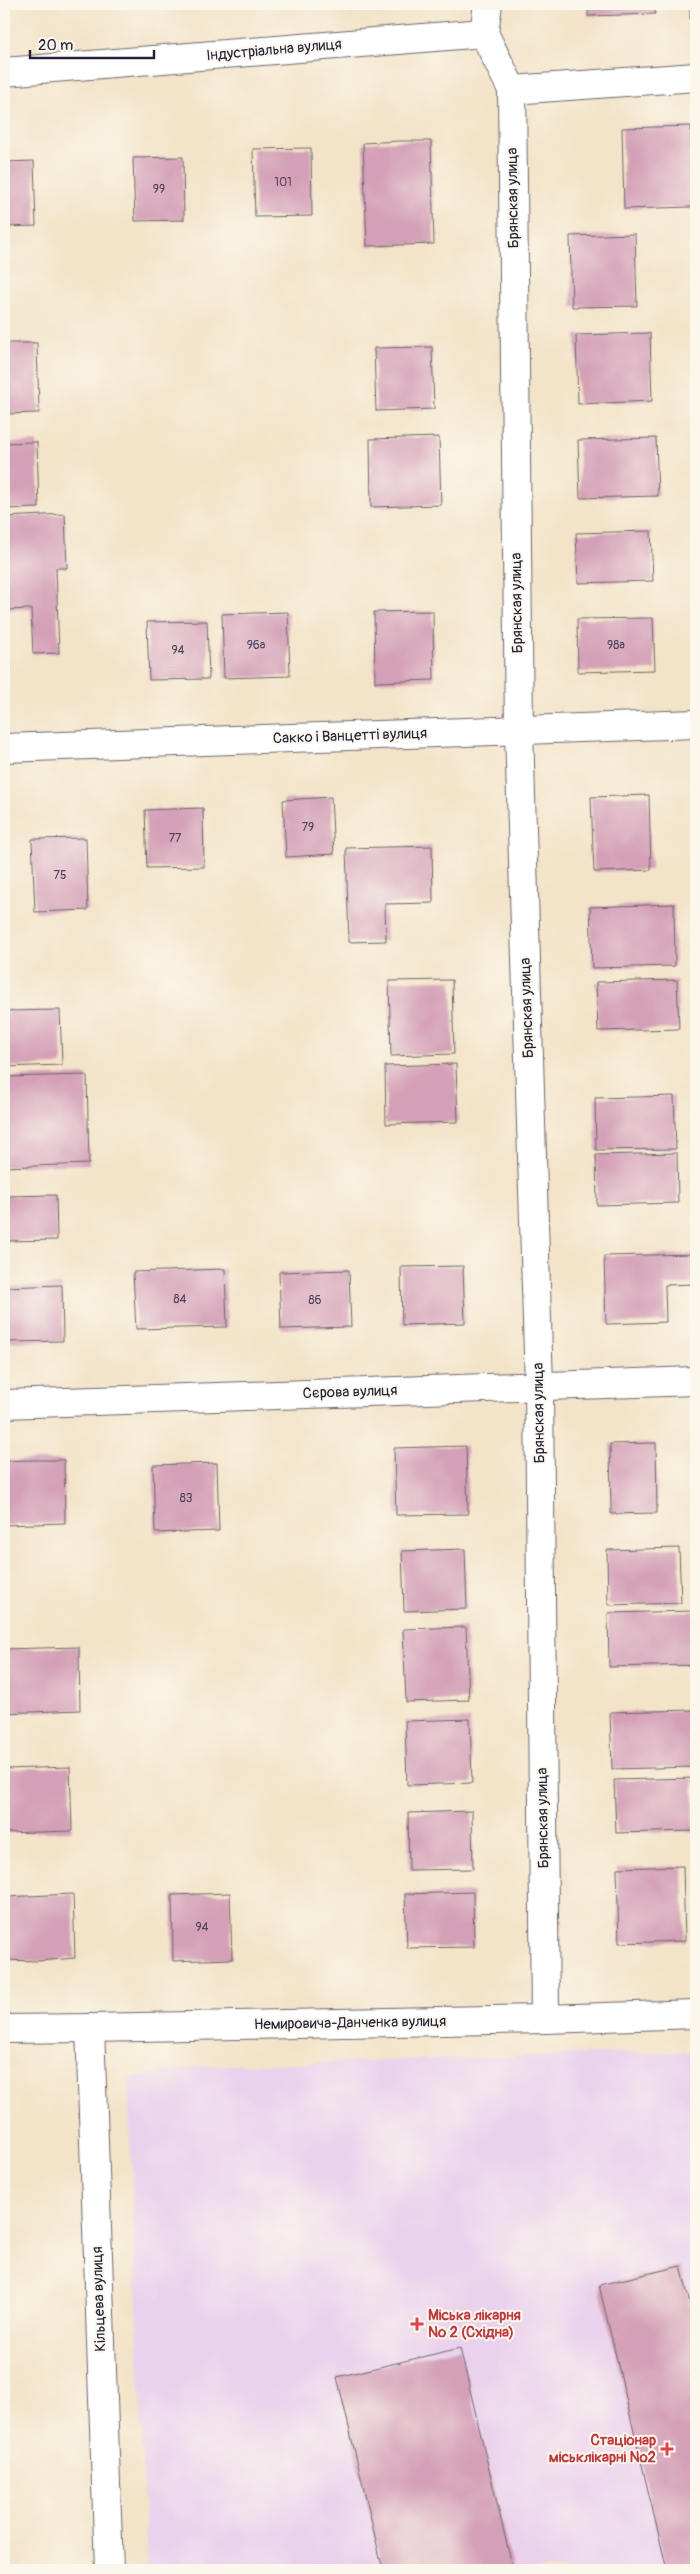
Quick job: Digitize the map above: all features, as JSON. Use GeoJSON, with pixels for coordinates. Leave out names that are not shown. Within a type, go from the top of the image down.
{"type":"FeatureCollection","features":[{"type":"Feature","properties":{"kind":"street"},"geometry":{"type":"LineString","coordinates":[[484,33],[488,4]]}},
{"type":"Feature","properties":{"kind":"street","name":"Індустріальна вулиця"},"geometry":{"type":"LineString","coordinates":[[4,72],[484,33]]}},
{"type":"Feature","properties":{"kind":"street","name":"Брянская улица"},"geometry":{"type":"LineString","coordinates":[[484,33],[512,90],[519,730],[539,1386],[545,2019]]}},
{"type":"Feature","properties":{"kind":"street"},"geometry":{"type":"LineString","coordinates":[[512,90],[696,77]]}},
{"type":"Feature","properties":{"kind":"street","name":"Сакко і Ванцетті вулиця"},"geometry":{"type":"LineString","coordinates":[[4,748],[696,724]]}},
{"type":"Feature","properties":{"kind":"street","name":"Сєрова вулиця"},"geometry":{"type":"LineString","coordinates":[[4,1404],[696,1381]]}},
{"type":"Feature","properties":{"kind":"street","name":"Немировича-Данченка вулиця"},"geometry":{"type":"LineString","coordinates":[[4,2029],[545,2019],[696,2014]]}},
{"type":"Feature","properties":{"kind":"street","name":"Кільцева вулиця"},"geometry":{"type":"LineString","coordinates":[[90,2028],[109,2570]]}},
{"type":"Feature","properties":{"kind":"shaded area","name":"Міська лікарня № 2 (Східна)"},"geometry":{"type":"Polygon","coordinates":[[[696,2051],[696,2570],[147,2570],[128,2078],[198,2066],[696,2051]]]}},
{"type":"Feature","properties":{"kind":"building"},"geometry":{"type":"Polygon","coordinates":[[[588,4],[655,4],[655,14],[588,16],[588,4]]]}},
{"type":"Feature","properties":{"kind":"building"},"geometry":{"type":"Polygon","coordinates":[[[690,4],[696,4],[696,19],[690,19],[690,4]]]}},
{"type":"Feature","properties":{"kind":"building"},"geometry":{"type":"Polygon","coordinates":[[[691,126],[692,207],[624,209],[622,128],[691,126]]]}},
{"type":"Feature","properties":{"kind":"building"},"geometry":{"type":"Polygon","coordinates":[[[431,141],[434,244],[367,246],[363,143],[431,141]]]}},
{"type":"Feature","properties":{"kind":"building"},"geometry":{"type":"Polygon","coordinates":[[[311,148],[312,216],[255,217],[253,149],[311,148]]]}},
{"type":"Feature","properties":{"kind":"building"},"geometry":{"type":"Polygon","coordinates":[[[183,157],[184,220],[135,221],[133,158],[183,157]]]}},
{"type":"Feature","properties":{"kind":"building"},"geometry":{"type":"Polygon","coordinates":[[[34,161],[36,226],[4,227],[4,162],[34,161]]]}},
{"type":"Feature","properties":{"kind":"building"},"geometry":{"type":"Polygon","coordinates":[[[635,234],[637,306],[572,307],[570,236],[635,234]]]}},
{"type":"Feature","properties":{"kind":"building"},"geometry":{"type":"Polygon","coordinates":[[[650,333],[652,401],[578,404],[576,335],[650,333]]]}},
{"type":"Feature","properties":{"kind":"building"},"geometry":{"type":"Polygon","coordinates":[[[4,343],[37,343],[39,413],[4,414],[4,343]]]}},
{"type":"Feature","properties":{"kind":"building"},"geometry":{"type":"Polygon","coordinates":[[[432,347],[434,409],[376,411],[374,348],[432,347]]]}},
{"type":"Feature","properties":{"kind":"building"},"geometry":{"type":"Polygon","coordinates":[[[439,437],[441,505],[371,507],[370,439],[439,437]]]}},
{"type":"Feature","properties":{"kind":"building"},"geometry":{"type":"Polygon","coordinates":[[[656,438],[658,496],[580,498],[578,440],[656,438]]]}},
{"type":"Feature","properties":{"kind":"building"},"geometry":{"type":"Polygon","coordinates":[[[37,442],[39,508],[4,509],[4,443],[37,442]]]}},
{"type":"Feature","properties":{"kind":"building"},"geometry":{"type":"Polygon","coordinates":[[[65,514],[67,568],[56,568],[59,653],[33,654],[31,609],[4,610],[4,517],[65,514]]]}},
{"type":"Feature","properties":{"kind":"building"},"geometry":{"type":"Polygon","coordinates":[[[651,531],[653,581],[578,583],[576,533],[651,531]]]}},
{"type":"Feature","properties":{"kind":"building"},"geometry":{"type":"Polygon","coordinates":[[[433,611],[434,680],[375,682],[374,612],[433,611]]]}},
{"type":"Feature","properties":{"kind":"building"},"geometry":{"type":"Polygon","coordinates":[[[288,612],[290,676],[224,678],[222,614],[288,612]]]}},
{"type":"Feature","properties":{"kind":"building"},"geometry":{"type":"Polygon","coordinates":[[[653,618],[655,670],[578,672],[577,619],[653,618]]]}},
{"type":"Feature","properties":{"kind":"building"},"geometry":{"type":"Polygon","coordinates":[[[207,621],[209,679],[149,680],[147,622],[207,621]]]}},
{"type":"Feature","properties":{"kind":"building"},"geometry":{"type":"Polygon","coordinates":[[[649,795],[651,870],[594,872],[591,797],[649,795]]]}},
{"type":"Feature","properties":{"kind":"building"},"geometry":{"type":"Polygon","coordinates":[[[331,797],[334,854],[286,857],[283,800],[331,797]]]}},
{"type":"Feature","properties":{"kind":"building"},"geometry":{"type":"Polygon","coordinates":[[[203,808],[204,867],[147,868],[145,810],[203,808]]]}},
{"type":"Feature","properties":{"kind":"building"},"geometry":{"type":"Polygon","coordinates":[[[86,838],[88,910],[35,912],[32,839],[86,838]]]}},
{"type":"Feature","properties":{"kind":"building"},"geometry":{"type":"Polygon","coordinates":[[[432,846],[433,903],[385,904],[386,941],[349,942],[346,848],[432,846]]]}},
{"type":"Feature","properties":{"kind":"building"},"geometry":{"type":"Polygon","coordinates":[[[674,904],[675,966],[592,968],[590,907],[674,904]]]}},
{"type":"Feature","properties":{"kind":"building"},"geometry":{"type":"Polygon","coordinates":[[[452,980],[454,1054],[391,1056],[389,981],[452,980]]]}},
{"type":"Feature","properties":{"kind":"building"},"geometry":{"type":"Polygon","coordinates":[[[677,980],[679,1029],[598,1031],[596,982],[677,980]]]}},
{"type":"Feature","properties":{"kind":"building"},"geometry":{"type":"Polygon","coordinates":[[[60,1010],[62,1065],[4,1067],[4,1011],[60,1010]]]}},
{"type":"Feature","properties":{"kind":"building"},"geometry":{"type":"Polygon","coordinates":[[[456,1064],[458,1122],[386,1124],[385,1066],[456,1064]]]}},
{"type":"Feature","properties":{"kind":"building"},"geometry":{"type":"Polygon","coordinates":[[[87,1075],[89,1164],[4,1167],[4,1077],[87,1075]]]}},
{"type":"Feature","properties":{"kind":"building"},"geometry":{"type":"Polygon","coordinates":[[[674,1096],[676,1149],[596,1150],[595,1098],[674,1096]]]}},
{"type":"Feature","properties":{"kind":"building"},"geometry":{"type":"Polygon","coordinates":[[[677,1153],[678,1203],[597,1205],[596,1155],[677,1153]]]}},
{"type":"Feature","properties":{"kind":"building"},"geometry":{"type":"Polygon","coordinates":[[[56,1195],[57,1240],[4,1241],[4,1196],[56,1195]]]}},
{"type":"Feature","properties":{"kind":"building"},"geometry":{"type":"Polygon","coordinates":[[[694,1254],[695,1284],[665,1285],[666,1322],[606,1324],[604,1256],[694,1254]]]}},
{"type":"Feature","properties":{"kind":"building"},"geometry":{"type":"Polygon","coordinates":[[[463,1266],[465,1323],[402,1325],[401,1267],[463,1266]]]}},
{"type":"Feature","properties":{"kind":"building"},"geometry":{"type":"Polygon","coordinates":[[[225,1269],[227,1327],[136,1329],[133,1272],[225,1269]]]}},
{"type":"Feature","properties":{"kind":"building"},"geometry":{"type":"Polygon","coordinates":[[[349,1270],[351,1327],[281,1329],[279,1272],[349,1270]]]}},
{"type":"Feature","properties":{"kind":"building"},"geometry":{"type":"Polygon","coordinates":[[[62,1285],[63,1341],[7,1342],[5,1287],[62,1285]]]}},
{"type":"Feature","properties":{"kind":"building"},"geometry":{"type":"Polygon","coordinates":[[[656,1443],[657,1513],[611,1514],[610,1444],[656,1443]]]}},
{"type":"Feature","properties":{"kind":"building"},"geometry":{"type":"Polygon","coordinates":[[[466,1446],[468,1514],[396,1515],[394,1448],[466,1446]]]}},
{"type":"Feature","properties":{"kind":"building"},"geometry":{"type":"Polygon","coordinates":[[[64,1460],[65,1523],[4,1525],[4,1461],[64,1460]]]}},
{"type":"Feature","properties":{"kind":"building"},"geometry":{"type":"Polygon","coordinates":[[[217,1463],[219,1531],[155,1533],[153,1465],[217,1463]]]}},
{"type":"Feature","properties":{"kind":"building"},"geometry":{"type":"Polygon","coordinates":[[[679,1548],[681,1603],[608,1605],[607,1550],[679,1548]]]}},
{"type":"Feature","properties":{"kind":"building"},"geometry":{"type":"Polygon","coordinates":[[[465,1549],[467,1609],[404,1611],[402,1551],[465,1549]]]}},
{"type":"Feature","properties":{"kind":"building"},"geometry":{"type":"Polygon","coordinates":[[[695,1611],[696,1665],[609,1667],[608,1613],[695,1611]]]}},
{"type":"Feature","properties":{"kind":"building"},"geometry":{"type":"Polygon","coordinates":[[[466,1627],[469,1700],[406,1702],[403,1629],[466,1627]]]}},
{"type":"Feature","properties":{"kind":"building"},"geometry":{"type":"Polygon","coordinates":[[[79,1647],[80,1710],[4,1713],[4,1649],[79,1647]]]}},
{"type":"Feature","properties":{"kind":"building"},"geometry":{"type":"Polygon","coordinates":[[[695,1710],[696,1767],[612,1769],[610,1712],[695,1710]]]}},
{"type":"Feature","properties":{"kind":"building"},"geometry":{"type":"Polygon","coordinates":[[[470,1719],[472,1783],[407,1785],[405,1721],[470,1719]]]}},
{"type":"Feature","properties":{"kind":"building"},"geometry":{"type":"Polygon","coordinates":[[[70,1767],[72,1831],[4,1833],[4,1769],[70,1767]]]}},
{"type":"Feature","properties":{"kind":"building"},"geometry":{"type":"Polygon","coordinates":[[[693,1778],[694,1831],[616,1833],[614,1780],[693,1778]]]}},
{"type":"Feature","properties":{"kind":"building"},"geometry":{"type":"Polygon","coordinates":[[[472,1811],[473,1869],[409,1870],[408,1813],[472,1811]]]}},
{"type":"Feature","properties":{"kind":"building"},"geometry":{"type":"Polygon","coordinates":[[[683,1866],[685,1941],[619,1943],[617,1868],[683,1866]]]}},
{"type":"Feature","properties":{"kind":"building"},"geometry":{"type":"Polygon","coordinates":[[[473,1892],[474,1947],[407,1948],[405,1894],[473,1892]]]}},
{"type":"Feature","properties":{"kind":"building"},"geometry":{"type":"Polygon","coordinates":[[[230,1893],[232,1959],[173,1961],[172,1895],[230,1893]]]}},
{"type":"Feature","properties":{"kind":"building"},"geometry":{"type":"Polygon","coordinates":[[[73,1894],[75,1958],[38,1961],[4,1960],[4,1897],[73,1894]]]}},
{"type":"Feature","properties":{"kind":"building","name":"Стаціонар міськлікарні №2"},"geometry":{"type":"Polygon","coordinates":[[[681,2266],[696,2329],[696,2570],[667,2570],[599,2285],[681,2266]]]}},
{"type":"Feature","properties":{"kind":"building"},"geometry":{"type":"Polygon","coordinates":[[[460,2348],[513,2570],[383,2570],[337,2377],[460,2348]]]}},
{"type":"Feature","properties":{"kind":"place","name":"Міська лікарня № 2 (Східна)"},"geometry":{"type":"Point","coordinates":[417,2324]}},
{"type":"Feature","properties":{"kind":"place","name":"Стаціонар міськлікарні №2"},"geometry":{"type":"Point","coordinates":[667,2449]}}]}
